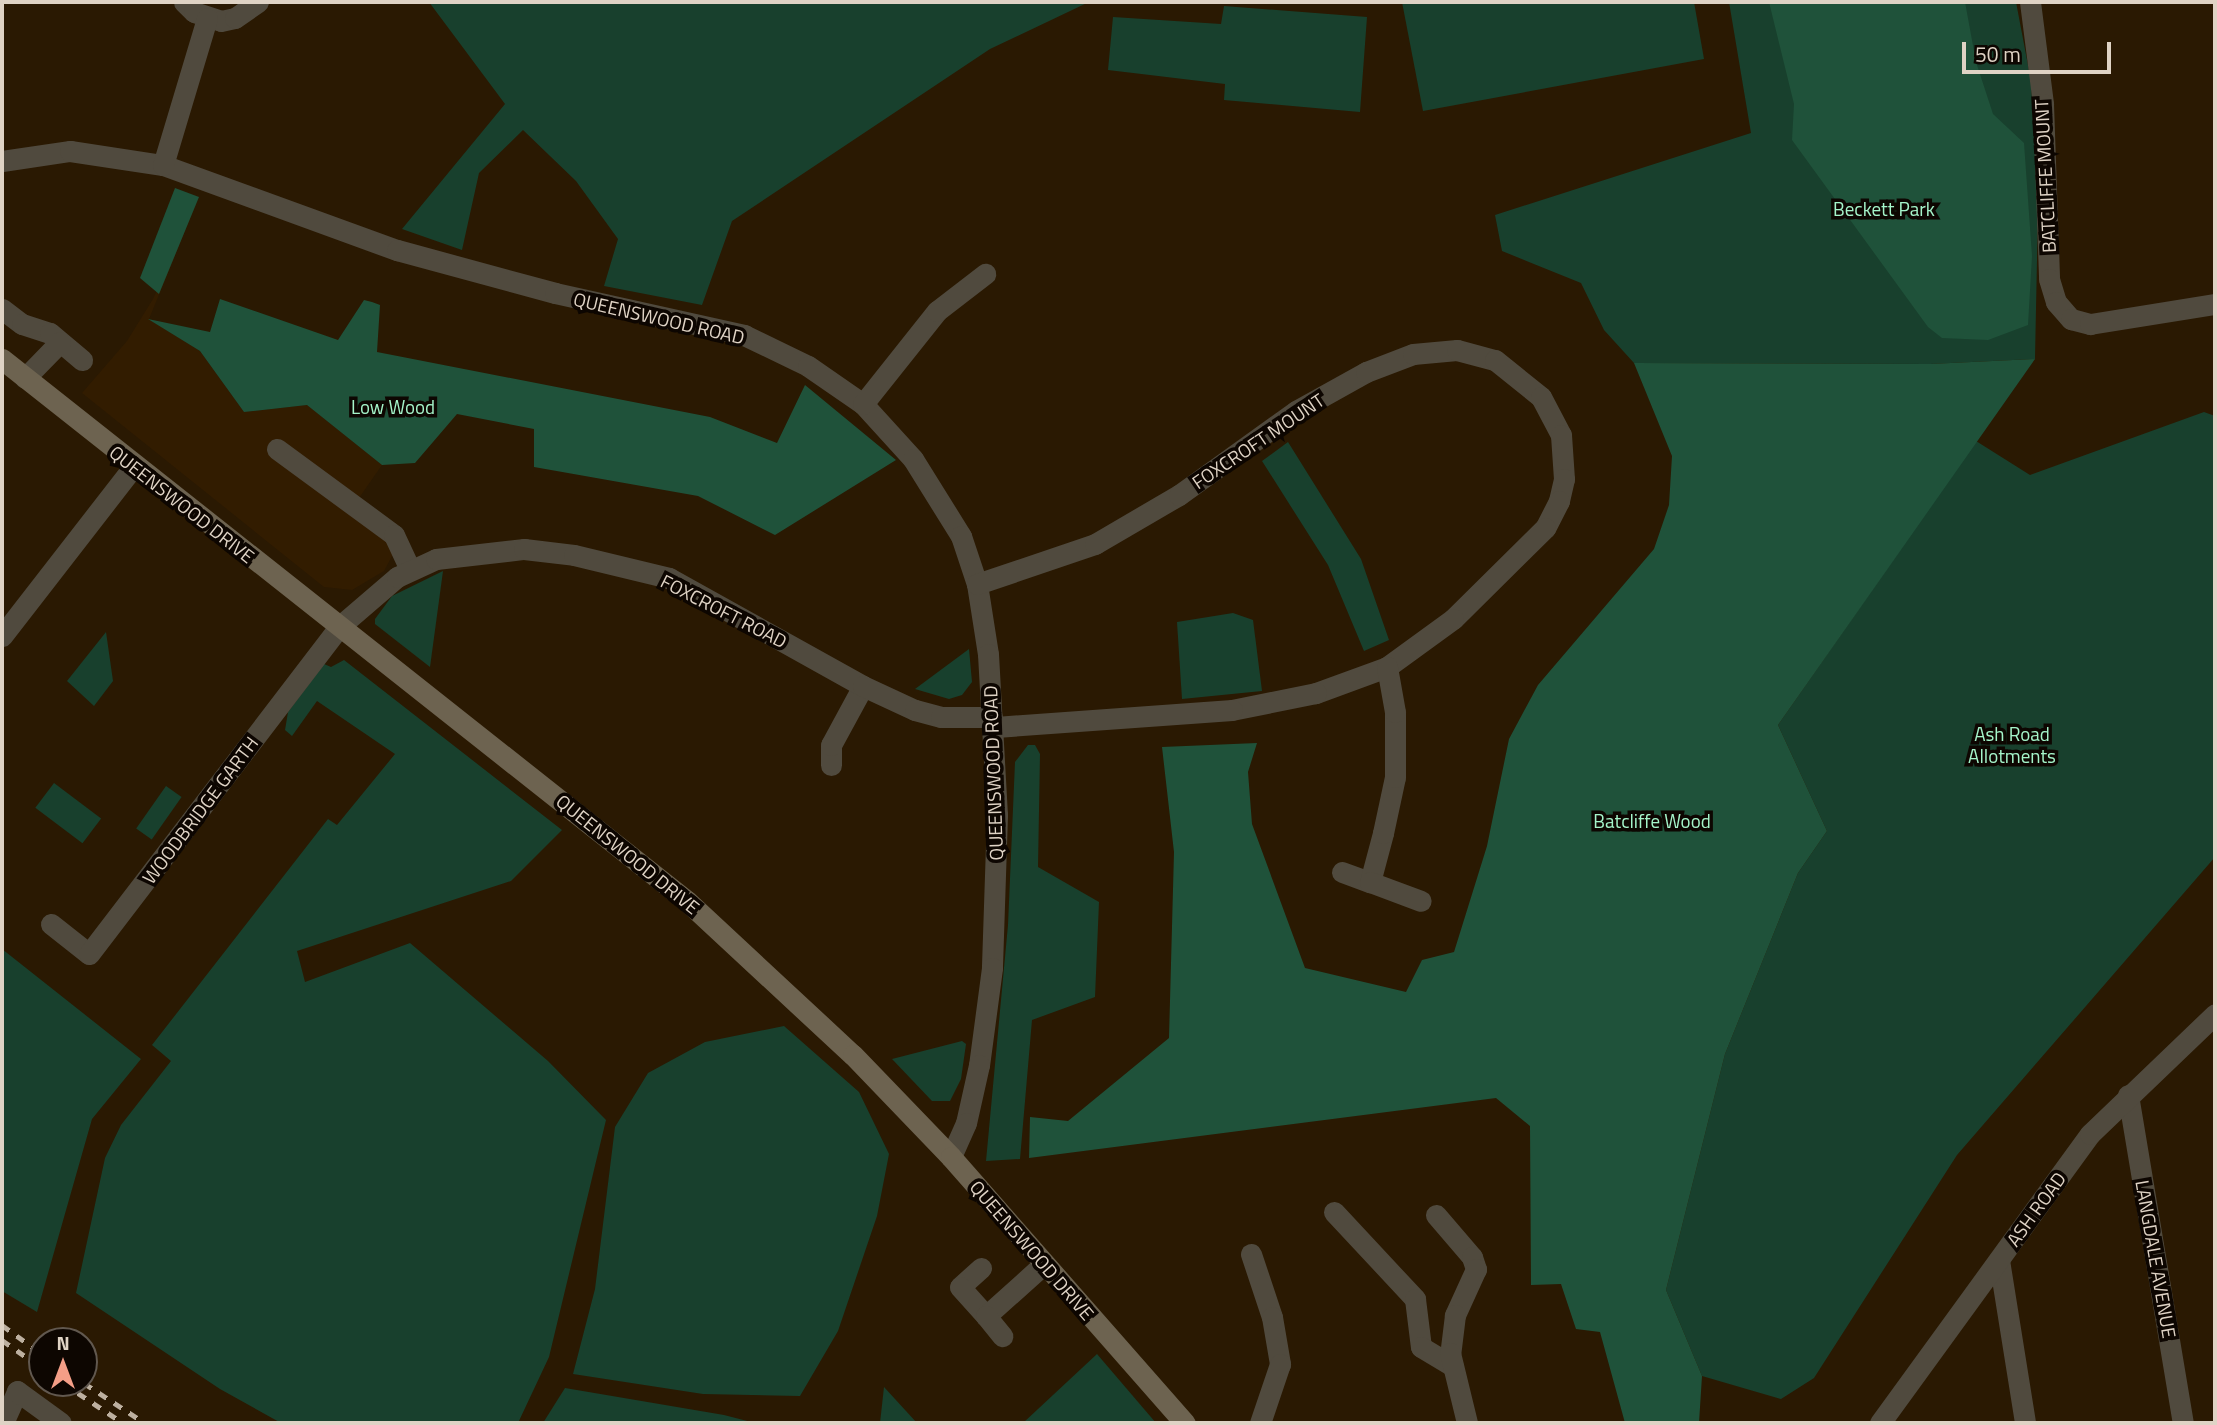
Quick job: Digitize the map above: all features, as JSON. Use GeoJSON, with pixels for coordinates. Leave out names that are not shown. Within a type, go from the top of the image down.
{"type":"FeatureCollection","features":[{"type":"Feature","properties":{"kind":"street"},"geometry":{"type":"LineString","coordinates":[[184,2],[207,18],[235,18],[258,2]]}},
{"type":"Feature","properties":{"kind":"street","name":"BATCLIFFE MOUNT"},"geometry":{"type":"LineString","coordinates":[[2030,2],[2044,117],[2049,279],[2059,307],[2076,322],[2090,324],[2215,304]]}},
{"type":"Feature","properties":{"kind":"street"},"geometry":{"type":"LineString","coordinates":[[163,165],[207,18]]}},
{"type":"Feature","properties":{"kind":"street","name":"QUEENSWOOD ROAD"},"geometry":{"type":"LineString","coordinates":[[2,161],[70,151],[163,165],[397,250],[555,293],[744,335],[808,366],[863,404],[938,493],[961,536],[977,584],[993,722],[997,815],[992,968],[979,1065],[966,1123],[951,1157]]}},
{"type":"Feature","properties":{"kind":"street"},"geometry":{"type":"LineString","coordinates":[[863,404],[937,311],[985,274]]}},
{"type":"Feature","properties":{"kind":"street"},"geometry":{"type":"LineString","coordinates":[[2,309],[22,324],[60,342],[82,360]]}},
{"type":"Feature","properties":{"kind":"street"},"geometry":{"type":"LineString","coordinates":[[25,378],[60,342]]}},
{"type":"Feature","properties":{"kind":"street","name":"FOXCROFT MOUNT"},"geometry":{"type":"LineString","coordinates":[[977,584],[1095,544],[1179,495],[1296,411],[1389,362],[1438,350],[1495,360],[1541,397],[1561,435],[1564,479],[1559,501],[1520,557],[1453,619],[1387,667],[1316,693],[1232,709],[993,722]]}},
{"type":"Feature","properties":{"kind":"street","name":"QUEENSWOOD DRIVE"},"geometry":{"type":"LineString","coordinates":[[2,359],[687,901],[853,1055],[951,1157],[1185,1423]]}},
{"type":"Feature","properties":{"kind":"street"},"geometry":{"type":"LineString","coordinates":[[277,449],[394,535],[410,569]]}},
{"type":"Feature","properties":{"kind":"street"},"geometry":{"type":"LineString","coordinates":[[2,636],[134,466]]}},
{"type":"Feature","properties":{"kind":"street","name":"FOXCROFT ROAD"},"geometry":{"type":"LineString","coordinates":[[340,626],[374,594],[410,569],[436,559],[494,550],[574,555],[669,578],[863,687],[941,718],[993,722]]}},
{"type":"Feature","properties":{"kind":"street","name":"WOODBRIDGE GARTH"},"geometry":{"type":"LineString","coordinates":[[51,924],[89,954],[340,626]]}},
{"type":"Feature","properties":{"kind":"street"},"geometry":{"type":"LineString","coordinates":[[1370,882],[1395,777],[1395,712],[1387,667]]}},
{"type":"Feature","properties":{"kind":"street"},"geometry":{"type":"LineString","coordinates":[[831,765],[831,746],[863,687]]}},
{"type":"Feature","properties":{"kind":"street"},"geometry":{"type":"LineString","coordinates":[[1342,872],[1421,901]]}},
{"type":"Feature","properties":{"kind":"street","name":"ASH ROAD"},"geometry":{"type":"LineString","coordinates":[[1880,1423],[2090,1134],[2215,1014]]}},
{"type":"Feature","properties":{"kind":"street","name":"LANGDALE AVENUE"},"geometry":{"type":"LineString","coordinates":[[2128,1095],[2183,1423]]}},
{"type":"Feature","properties":{"kind":"street"},"geometry":{"type":"LineString","coordinates":[[1334,1212],[1415,1299],[1421,1347],[1453,1366]]}},
{"type":"Feature","properties":{"kind":"street"},"geometry":{"type":"LineString","coordinates":[[1436,1215],[1472,1257],[1476,1269],[1455,1315],[1450,1353],[1467,1423]]}},
{"type":"Feature","properties":{"kind":"street"},"geometry":{"type":"LineString","coordinates":[[1251,1254],[1272,1317],[1280,1363],[1260,1423]]}},
{"type":"Feature","properties":{"kind":"street"},"geometry":{"type":"LineString","coordinates":[[1999,1260],[2025,1423]]}},
{"type":"Feature","properties":{"kind":"street"},"geometry":{"type":"LineString","coordinates":[[986,1316],[1044,1264]]}},
{"type":"Feature","properties":{"kind":"street"},"geometry":{"type":"LineString","coordinates":[[981,1268],[960,1287],[1002,1336]]}},
{"type":"Feature","properties":{"kind":"street"},"geometry":{"type":"LineString","coordinates":[[3,1423],[17,1391],[61,1423]]}},
{"type":"Feature","properties":{"kind":"shaded area"},"geometry":{"type":"Polygon","coordinates":[[[199,197],[149,319],[200,351],[244,412],[307,405],[382,465],[359,498],[404,534],[384,571],[352,590],[324,587],[82,393],[127,341],[153,299],[199,197]]]}},
{"type":"Feature","properties":{"kind":"green space"},"geometry":{"type":"Polygon","coordinates":[[[429,2],[1089,2],[990,49],[732,221],[702,305],[604,286],[618,239],[576,181],[523,130],[479,173],[462,250],[402,229],[505,104],[429,2]]]}},
{"type":"Feature","properties":{"kind":"green space"},"geometry":{"type":"Polygon","coordinates":[[[1402,2],[1694,2],[1704,59],[1423,111],[1402,2]]]}},
{"type":"Feature","properties":{"kind":"green space","name":"Beckett Park"},"geometry":{"type":"Polygon","coordinates":[[[1729,2],[2016,2],[2031,81],[2038,210],[2035,359],[1930,364],[1634,363],[1604,330],[1581,283],[1502,251],[1495,215],[1751,133],[1729,2]]]}},
{"type":"Feature","properties":{"kind":"green space"},"geometry":{"type":"Polygon","coordinates":[[[1769,2],[1965,2],[1976,62],[1993,114],[2024,143],[2032,256],[2028,325],[1988,340],[1942,338],[1928,327],[1792,140],[1794,104],[1769,2]]]}},
{"type":"Feature","properties":{"kind":"green space"},"geometry":{"type":"Polygon","coordinates":[[[1224,6],[1367,17],[1360,112],[1224,100],[1225,84],[1108,70],[1113,17],[1221,24],[1224,6]]]}},
{"type":"Feature","properties":{"kind":"green space"},"geometry":{"type":"Polygon","coordinates":[[[175,188],[199,197],[159,294],[140,278],[175,188]]]}},
{"type":"Feature","properties":{"kind":"green space","name":"Low Wood"},"geometry":{"type":"Polygon","coordinates":[[[220,299],[338,340],[364,300],[372,302],[380,305],[377,352],[710,417],[777,443],[805,385],[896,460],[775,535],[698,496],[534,467],[534,429],[457,414],[415,463],[382,465],[307,405],[244,412],[200,351],[148,319],[210,332],[220,299]]]}},
{"type":"Feature","properties":{"kind":"green space","name":"Batcliffe Wood"},"geometry":{"type":"Polygon","coordinates":[[[2035,359],[1778,725],[1827,831],[1798,873],[1725,1054],[1666,1290],[1702,1376],[1699,1423],[1625,1423],[1600,1332],[1576,1329],[1561,1284],[1531,1285],[1530,1126],[1496,1098],[1029,1158],[1030,1117],[1068,1121],[1169,1038],[1174,852],[1162,747],[1257,743],[1248,772],[1252,824],[1305,968],[1406,992],[1422,960],[1454,952],[1487,846],[1509,739],[1538,685],[1654,549],[1669,505],[1672,456],[1634,363],[1930,364],[2035,359]]]}},
{"type":"Feature","properties":{"kind":"green space","name":"Ash Road Allotments"},"geometry":{"type":"Polygon","coordinates":[[[2204,412],[2215,416],[2215,857],[1957,1155],[1814,1378],[1781,1399],[1702,1376],[1666,1290],[1725,1054],[1798,873],[1827,831],[1778,725],[1976,441],[2030,475],[2204,412]]]}},
{"type":"Feature","properties":{"kind":"green space"},"geometry":{"type":"Polygon","coordinates":[[[1288,442],[1361,559],[1389,640],[1364,651],[1328,565],[1262,461],[1288,442]]]}},
{"type":"Feature","properties":{"kind":"green space"},"geometry":{"type":"Polygon","coordinates":[[[443,571],[430,667],[375,624],[375,619],[392,596],[443,571]]]}},
{"type":"Feature","properties":{"kind":"green space"},"geometry":{"type":"Polygon","coordinates":[[[1233,613],[1253,620],[1262,691],[1182,699],[1177,622],[1233,613]]]}},
{"type":"Feature","properties":{"kind":"green space"},"geometry":{"type":"Polygon","coordinates":[[[106,632],[113,681],[94,706],[67,681],[106,632]]]}},
{"type":"Feature","properties":{"kind":"green space"},"geometry":{"type":"Polygon","coordinates":[[[969,649],[972,682],[962,695],[949,699],[915,689],[969,649]]]}},
{"type":"Feature","properties":{"kind":"green space"},"geometry":{"type":"Polygon","coordinates":[[[344,660],[562,830],[511,881],[297,951],[305,982],[410,943],[548,1061],[606,1120],[549,1357],[518,1423],[281,1423],[220,1389],[76,1293],[105,1158],[121,1125],[171,1061],[152,1045],[328,819],[337,825],[395,754],[317,701],[292,736],[285,730],[288,712],[324,664],[331,667],[344,660]]]}},
{"type":"Feature","properties":{"kind":"green space"},"geometry":{"type":"Polygon","coordinates":[[[1028,745],[1035,745],[1040,754],[1038,867],[1099,902],[1095,997],[1032,1020],[1020,1159],[986,1161],[1008,925],[1015,762],[1028,745]]]}},
{"type":"Feature","properties":{"kind":"green space"},"geometry":{"type":"Polygon","coordinates":[[[54,783],[101,819],[82,843],[35,808],[54,783]]]}},
{"type":"Feature","properties":{"kind":"green space"},"geometry":{"type":"Polygon","coordinates":[[[166,786],[182,797],[152,839],[136,829],[166,786]]]}},
{"type":"Feature","properties":{"kind":"green space"},"geometry":{"type":"Polygon","coordinates":[[[2,949],[141,1059],[92,1119],[37,1312],[2,1291],[2,949]]]}},
{"type":"Feature","properties":{"kind":"green space"},"geometry":{"type":"Polygon","coordinates":[[[784,1026],[859,1092],[889,1154],[877,1216],[838,1331],[800,1396],[703,1394],[573,1374],[595,1289],[615,1127],[648,1073],[705,1042],[784,1026]]]}},
{"type":"Feature","properties":{"kind":"green space"},"geometry":{"type":"Polygon","coordinates":[[[962,1041],[966,1044],[961,1079],[950,1101],[932,1101],[892,1059],[962,1041]]]}},
{"type":"Feature","properties":{"kind":"green space"},"geometry":{"type":"Polygon","coordinates":[[[1097,1354],[1156,1423],[1023,1423],[1097,1354]]]}},
{"type":"Feature","properties":{"kind":"green space"},"geometry":{"type":"Polygon","coordinates":[[[884,1387],[917,1423],[880,1423],[884,1387]]]}},
{"type":"Feature","properties":{"kind":"green space"},"geometry":{"type":"Polygon","coordinates":[[[565,1388],[724,1415],[755,1423],[543,1423],[565,1388]]]}},
{"type":"Feature","properties":{"kind":"railway"},"geometry":{"type":"LineString","coordinates":[[2,1325],[28,1344]]}},
{"type":"Feature","properties":{"kind":"railway"},"geometry":{"type":"LineString","coordinates":[[2,1340],[28,1358]]}},
{"type":"Feature","properties":{"kind":"railway"},"geometry":{"type":"LineString","coordinates":[[98,1392],[145,1423]]}},
{"type":"Feature","properties":{"kind":"railway"},"geometry":{"type":"LineString","coordinates":[[84,1397],[123,1423]]}}]}
